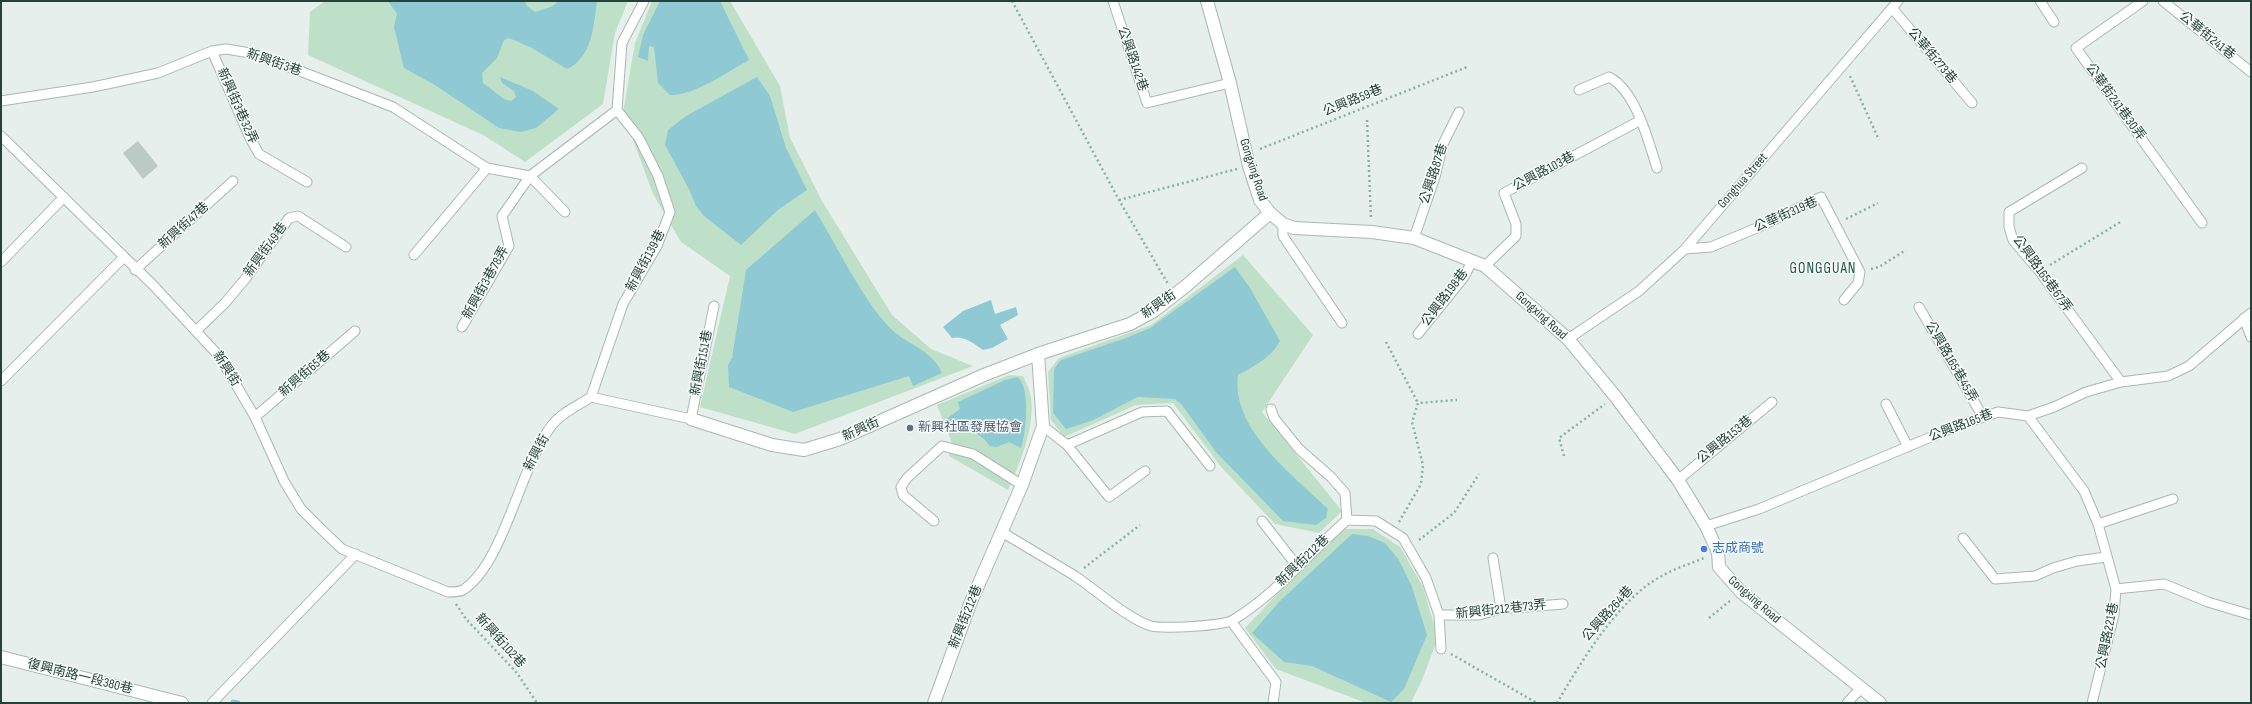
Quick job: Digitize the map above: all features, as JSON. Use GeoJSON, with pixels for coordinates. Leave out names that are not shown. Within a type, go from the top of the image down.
{"type":"FeatureCollection","features":[{"type":"Feature","properties":{"kind":"street","name":"Gongxing Road"},"geometry":{"type":"LineString","coordinates":[[1207,1],[1230,84],[1247,160],[1260,200],[1270,214],[1283,224],[1294,228],[1316,231],[1372,232],[1414,238],[1484,266],[1568,339],[1615,396],[1678,480],[1706,526],[1718,552],[1719,567],[1726,578],[1741,592],[1880,703]]}},
{"type":"Feature","properties":{"kind":"street","name":"新興街"},"geometry":{"type":"LineString","coordinates":[[691,419],[772,445],[804,450],[840,439],[984,375],[1038,354],[1130,324],[1154,311],[1175,295],[1270,214]]}},
{"type":"Feature","properties":{"kind":"street","name":"新興街212巷"},"geometry":{"type":"LineString","coordinates":[[934,703],[970,604],[1022,485],[1043,426],[1038,354]]}},
{"type":"Feature","properties":{"kind":"street","name":"復興南路一段380巷"},"geometry":{"type":"LineString","coordinates":[[1,656],[179,703]]}},
{"type":"Feature","properties":{"kind":"lane"},"geometry":{"type":"LineString","coordinates":[[565,212],[530,176],[617,110],[622,43],[644,1]]}},
{"type":"Feature","properties":{"kind":"lane","name":"公興路142巷"},"geometry":{"type":"LineString","coordinates":[[1113,1],[1147,103],[1230,84]]}},
{"type":"Feature","properties":{"kind":"lane","name":"Gonghua Street"},"geometry":{"type":"LineString","coordinates":[[1568,339],[1639,291],[1685,249],[1898,1]]}},
{"type":"Feature","properties":{"kind":"lane"},"geometry":{"type":"LineString","coordinates":[[2040,1],[2054,22]]}},
{"type":"Feature","properties":{"kind":"lane","name":"公華街241巷30弄"},"geometry":{"type":"LineString","coordinates":[[2143,1],[2076,48],[2202,223]]}},
{"type":"Feature","properties":{"kind":"lane","name":"公華街241巷"},"geometry":{"type":"LineString","coordinates":[[2163,1],[2251,72]]}},
{"type":"Feature","properties":{"kind":"lane","name":"公華街273巷"},"geometry":{"type":"LineString","coordinates":[[1892,8],[1972,103]]}},
{"type":"Feature","properties":{"kind":"lane","name":"新興街3巷"},"geometry":{"type":"LineString","coordinates":[[1,101],[93,87],[158,73],[212,51],[226,49],[256,54],[393,107],[487,168],[530,176]]}},
{"type":"Feature","properties":{"kind":"lane","name":"新興街3巷32弄"},"geometry":{"type":"LineString","coordinates":[[212,51],[250,138],[259,154],[307,182]]}},
{"type":"Feature","properties":{"kind":"lane"},"geometry":{"type":"LineString","coordinates":[[1579,90],[1609,77],[1617,81],[1641,120],[1657,168]]}},
{"type":"Feature","properties":{"kind":"lane","name":"新興街139巷"},"geometry":{"type":"LineString","coordinates":[[591,397],[623,304],[656,246],[670,212],[658,176],[639,138],[617,110]]}},
{"type":"Feature","properties":{"kind":"lane","name":"公興路87巷"},"geometry":{"type":"LineString","coordinates":[[1414,238],[1435,178],[1443,144],[1459,112]]}},
{"type":"Feature","properties":{"kind":"lane","name":"公興路103巷"},"geometry":{"type":"LineString","coordinates":[[1484,266],[1516,236],[1516,224],[1504,193],[1641,120]]}},
{"type":"Feature","properties":{"kind":"lane","name":"新興街"},"geometry":{"type":"LineString","coordinates":[[1,136],[197,330],[219,356],[255,417],[284,480],[301,509],[342,549],[417,581],[448,592],[462,591],[481,572],[495,548],[532,459],[552,425],[566,411],[591,397],[691,419]]}},
{"type":"Feature","properties":{"kind":"lane"},"geometry":{"type":"LineString","coordinates":[[414,254],[487,168]]}},
{"type":"Feature","properties":{"kind":"lane","name":"公興路165巷67弄"},"geometry":{"type":"LineString","coordinates":[[2082,168],[2009,212],[2009,227],[2013,240],[2040,272],[2121,382]]}},
{"type":"Feature","properties":{"kind":"lane","name":"新興街3巷78弄"},"geometry":{"type":"LineString","coordinates":[[462,327],[509,246],[502,216],[530,176]]}},
{"type":"Feature","properties":{"kind":"lane","name":"新興街47巷"},"geometry":{"type":"LineString","coordinates":[[135,270],[233,181]]}},
{"type":"Feature","properties":{"kind":"lane"},"geometry":{"type":"LineString","coordinates":[[1,262],[64,197]]}},
{"type":"Feature","properties":{"kind":"lane","name":"公華街319巷"},"geometry":{"type":"LineString","coordinates":[[1685,249],[1711,246],[1760,227],[1821,197],[1860,272]]}},
{"type":"Feature","properties":{"kind":"lane","name":"新興街49巷"},"geometry":{"type":"LineString","coordinates":[[197,330],[246,278],[289,218],[298,216],[346,247]]}},
{"type":"Feature","properties":{"kind":"lane"},"geometry":{"type":"LineString","coordinates":[[1283,224],[1283,236],[1342,323]]}},
{"type":"Feature","properties":{"kind":"lane"},"geometry":{"type":"LineString","coordinates":[[1,381],[123,258]]}},
{"type":"Feature","properties":{"kind":"lane","name":"公興路198巷"},"geometry":{"type":"LineString","coordinates":[[1418,334],[1464,277],[1472,261]]}},
{"type":"Feature","properties":{"kind":"lane"},"geometry":{"type":"LineString","coordinates":[[1844,300],[1858,283],[1860,272]]}},
{"type":"Feature","properties":{"kind":"lane","name":"新興街151巷"},"geometry":{"type":"LineString","coordinates":[[691,419],[714,306]]}},
{"type":"Feature","properties":{"kind":"lane","name":"公興路165巷45弄"},"geometry":{"type":"LineString","coordinates":[[1919,307],[1983,417]]}},
{"type":"Feature","properties":{"kind":"lane"},"geometry":{"type":"LineString","coordinates":[[2248,316],[2251,337]]}},
{"type":"Feature","properties":{"kind":"lane","name":"公興路165巷"},"geometry":{"type":"LineString","coordinates":[[1706,526],[1759,508],[1908,446],[1998,412],[2028,416],[2054,407],[2086,392],[2121,382],[2168,376],[2189,366],[2215,346],[2248,316]]}},
{"type":"Feature","properties":{"kind":"lane","name":"新興街65巷"},"geometry":{"type":"LineString","coordinates":[[255,417],[355,332]]}},
{"type":"Feature","properties":{"kind":"lane","name":"公興路153巷"},"geometry":{"type":"LineString","coordinates":[[1678,480],[1772,402]]}},
{"type":"Feature","properties":{"kind":"lane"},"geometry":{"type":"LineString","coordinates":[[1886,404],[1908,446]]}},
{"type":"Feature","properties":{"kind":"lane"},"geometry":{"type":"LineString","coordinates":[[1271,409],[1274,418],[1299,449],[1331,477],[1345,493],[1347,520],[1376,521],[1403,538],[1426,578],[1439,615],[1441,649]]}},
{"type":"Feature","properties":{"kind":"lane"},"geometry":{"type":"LineString","coordinates":[[1067,445],[1142,412],[1167,411],[1210,466]]}},
{"type":"Feature","properties":{"kind":"lane"},"geometry":{"type":"LineString","coordinates":[[2028,416],[2084,491],[2098,524],[2116,589]]}},
{"type":"Feature","properties":{"kind":"lane"},"geometry":{"type":"LineString","coordinates":[[1043,426],[1067,445],[1109,496],[1145,471]]}},
{"type":"Feature","properties":{"kind":"lane"},"geometry":{"type":"LineString","coordinates":[[934,521],[903,495],[901,487],[907,478],[942,446],[973,454],[1022,485]]}},
{"type":"Feature","properties":{"kind":"lane"},"geometry":{"type":"LineString","coordinates":[[2098,524],[2173,499]]}},
{"type":"Feature","properties":{"kind":"lane","name":"新興街212巷"},"geometry":{"type":"LineString","coordinates":[[1002,532],[1074,576],[1134,617],[1152,626],[1189,627],[1231,621],[1261,599],[1319,544],[1347,520]]}},
{"type":"Feature","properties":{"kind":"lane"},"geometry":{"type":"LineString","coordinates":[[1262,521],[1297,566]]}},
{"type":"Feature","properties":{"kind":"lane"},"geometry":{"type":"LineString","coordinates":[[1963,538],[1995,578],[2036,576],[2052,568],[2077,561],[2106,557]]}},
{"type":"Feature","properties":{"kind":"lane"},"geometry":{"type":"LineString","coordinates":[[212,703],[356,554]]}},
{"type":"Feature","properties":{"kind":"lane"},"geometry":{"type":"LineString","coordinates":[[1493,558],[1501,609]]}},
{"type":"Feature","properties":{"kind":"lane","name":"公興路221巷"},"geometry":{"type":"LineString","coordinates":[[2092,703],[2114,615],[2116,589],[2164,584],[2208,602],[2251,615]]}},
{"type":"Feature","properties":{"kind":"lane","name":"新興街212巷73弄"},"geometry":{"type":"LineString","coordinates":[[1439,615],[1479,615],[1501,609],[1563,604]]}},
{"type":"Feature","properties":{"kind":"lane"},"geometry":{"type":"LineString","coordinates":[[1231,621],[1276,682],[1273,703]]}},
{"type":"Feature","properties":{"kind":"lane"},"geometry":{"type":"LineString","coordinates":[[1847,703],[1861,688]]}},
{"type":"Feature","properties":{"kind":"path"},"geometry":{"type":"LineString","coordinates":[[1012,1],[1119,200],[1175,295]]}},
{"type":"Feature","properties":{"kind":"path"},"geometry":{"type":"LineString","coordinates":[[1844,64],[1879,140]]}},
{"type":"Feature","properties":{"kind":"path","name":"公興路59巷"},"geometry":{"type":"LineString","coordinates":[[1119,200],[1247,160],[1467,67]]}},
{"type":"Feature","properties":{"kind":"path"},"geometry":{"type":"LineString","coordinates":[[1367,120],[1372,232]]}},
{"type":"Feature","properties":{"kind":"path"},"geometry":{"type":"LineString","coordinates":[[1835,225],[1878,203]]}},
{"type":"Feature","properties":{"kind":"path"},"geometry":{"type":"LineString","coordinates":[[2040,272],[2122,221]]}},
{"type":"Feature","properties":{"kind":"path"},"geometry":{"type":"LineString","coordinates":[[1860,272],[1878,267],[1906,250]]}},
{"type":"Feature","properties":{"kind":"path"},"geometry":{"type":"LineString","coordinates":[[1386,342],[1418,403],[1412,422],[1424,465],[1421,484],[1393,532]]}},
{"type":"Feature","properties":{"kind":"path"},"geometry":{"type":"LineString","coordinates":[[1564,456],[1559,438],[1615,396]]}},
{"type":"Feature","properties":{"kind":"path"},"geometry":{"type":"LineString","coordinates":[[1418,403],[1457,400]]}},
{"type":"Feature","properties":{"kind":"path"},"geometry":{"type":"LineString","coordinates":[[1408,548],[1454,513],[1479,474]]}},
{"type":"Feature","properties":{"kind":"path"},"geometry":{"type":"LineString","coordinates":[[1074,576],[1140,525]]}},
{"type":"Feature","properties":{"kind":"path","name":"公興路264巷"},"geometry":{"type":"LineString","coordinates":[[1557,703],[1590,647],[1636,595],[1661,576],[1718,552]]}},
{"type":"Feature","properties":{"kind":"path","name":"新興街102巷"},"geometry":{"type":"LineString","coordinates":[[448,592],[466,619],[517,673],[537,703]]}},
{"type":"Feature","properties":{"kind":"path"},"geometry":{"type":"LineString","coordinates":[[1709,618],[1741,592]]}},
{"type":"Feature","properties":{"kind":"path"},"geometry":{"type":"LineString","coordinates":[[1441,649],[1537,703]]}},
{"type":"Feature","properties":{"kind":"green space"},"geometry":{"type":"Polygon","coordinates":[[[325,1],[628,1],[615,33],[603,104],[525,162],[485,136],[308,55],[310,12],[325,1]]]}},
{"type":"Feature","properties":{"kind":"green space"},"geometry":{"type":"Polygon","coordinates":[[[652,1],[730,1],[780,86],[790,138],[822,201],[892,315],[931,349],[973,366],[795,434],[700,407],[730,276],[681,242],[653,194],[623,113],[635,43],[652,1]]]}},
{"type":"Feature","properties":{"kind":"green space"},"geometry":{"type":"Polygon","coordinates":[[[1243,255],[1313,335],[1262,412],[1342,511],[1319,533],[1275,524],[1222,468],[1173,403],[1136,405],[1064,437],[1051,420],[1048,372],[1059,358],[1151,325],[1243,255]]]}},
{"type":"Feature","properties":{"kind":"green space"},"geometry":{"type":"Polygon","coordinates":[[[1009,375],[1023,376],[1029,389],[1032,409],[1026,445],[1008,490],[949,456],[952,443],[937,405],[1009,375]]]}},
{"type":"Feature","properties":{"kind":"green space"},"geometry":{"type":"Polygon","coordinates":[[[1344,529],[1373,529],[1400,547],[1423,587],[1438,638],[1422,680],[1411,703],[1366,703],[1276,669],[1245,628],[1317,552],[1344,529]]]}},
{"type":"Feature","properties":{"kind":"water"},"geometry":{"type":"Polygon","coordinates":[[[388,1],[525,1],[527,6],[535,12],[553,6],[559,1],[597,1],[593,30],[587,49],[575,64],[567,69],[532,48],[509,38],[504,40],[497,58],[482,73],[483,83],[504,99],[511,101],[516,97],[514,91],[502,83],[500,77],[533,91],[559,109],[536,128],[521,132],[499,128],[435,85],[404,68],[394,27],[397,14],[388,1]]]}},
{"type":"Feature","properties":{"kind":"water"},"geometry":{"type":"Polygon","coordinates":[[[660,1],[720,1],[749,60],[700,88],[689,92],[670,95],[658,83],[654,47],[649,46],[648,61],[638,57],[643,35],[660,1]]]}},
{"type":"Feature","properties":{"kind":"water"},"geometry":{"type":"Polygon","coordinates":[[[757,77],[770,96],[786,148],[807,190],[779,209],[741,245],[704,216],[696,206],[689,189],[665,145],[668,130],[686,116],[757,77]]]}},
{"type":"Feature","properties":{"kind":"water"},"geometry":{"type":"Polygon","coordinates":[[[815,210],[859,286],[879,315],[896,333],[932,358],[942,373],[913,386],[909,376],[793,412],[729,387],[728,365],[732,358],[746,270],[815,210]]]}},
{"type":"Feature","properties":{"kind":"water"},"geometry":{"type":"Polygon","coordinates":[[[1235,267],[1250,288],[1280,341],[1277,347],[1267,357],[1238,375],[1238,395],[1244,414],[1254,432],[1267,449],[1328,509],[1326,518],[1316,525],[1283,521],[1216,452],[1182,405],[1175,399],[1138,397],[1091,421],[1066,429],[1053,413],[1054,369],[1061,360],[1126,338],[1150,328],[1235,267]]]}},
{"type":"Feature","properties":{"kind":"water"},"geometry":{"type":"Polygon","coordinates":[[[991,300],[995,314],[1016,307],[1018,315],[1000,325],[1008,339],[992,348],[983,350],[965,339],[956,337],[952,338],[943,327],[963,311],[991,300]]]}},
{"type":"Feature","properties":{"kind":"water"},"geometry":{"type":"Polygon","coordinates":[[[1017,377],[1021,382],[1026,399],[1026,421],[1021,448],[1009,442],[997,447],[990,446],[978,434],[973,432],[962,429],[950,431],[946,419],[960,409],[958,402],[1005,380],[1017,377]]]}},
{"type":"Feature","properties":{"kind":"water"},"geometry":{"type":"Polygon","coordinates":[[[1352,534],[1368,536],[1385,543],[1399,560],[1412,587],[1427,635],[1404,689],[1391,702],[1312,666],[1284,662],[1252,633],[1280,601],[1352,534]]]}},
{"type":"Feature","properties":{"kind":"building"},"geometry":{"type":"Polygon","coordinates":[[[138,141],[158,166],[143,179],[123,153],[138,141]]]}},
{"type":"Feature","properties":{"kind":"waterway"},"geometry":{"type":"LineString","coordinates":[[233,702],[238,703]]}},
{"type":"Feature","properties":{"kind":"place","name":"新興社區發展協會"},"geometry":{"type":"Point","coordinates":[910,428]}},
{"type":"Feature","properties":{"kind":"place","name":"志成商號"},"geometry":{"type":"Point","coordinates":[1704,549]}},
{"type":"Feature","properties":{"kind":"district","name":"GONGGUAN"},"geometry":{"type":"Point","coordinates":[1823,269]}}]}
